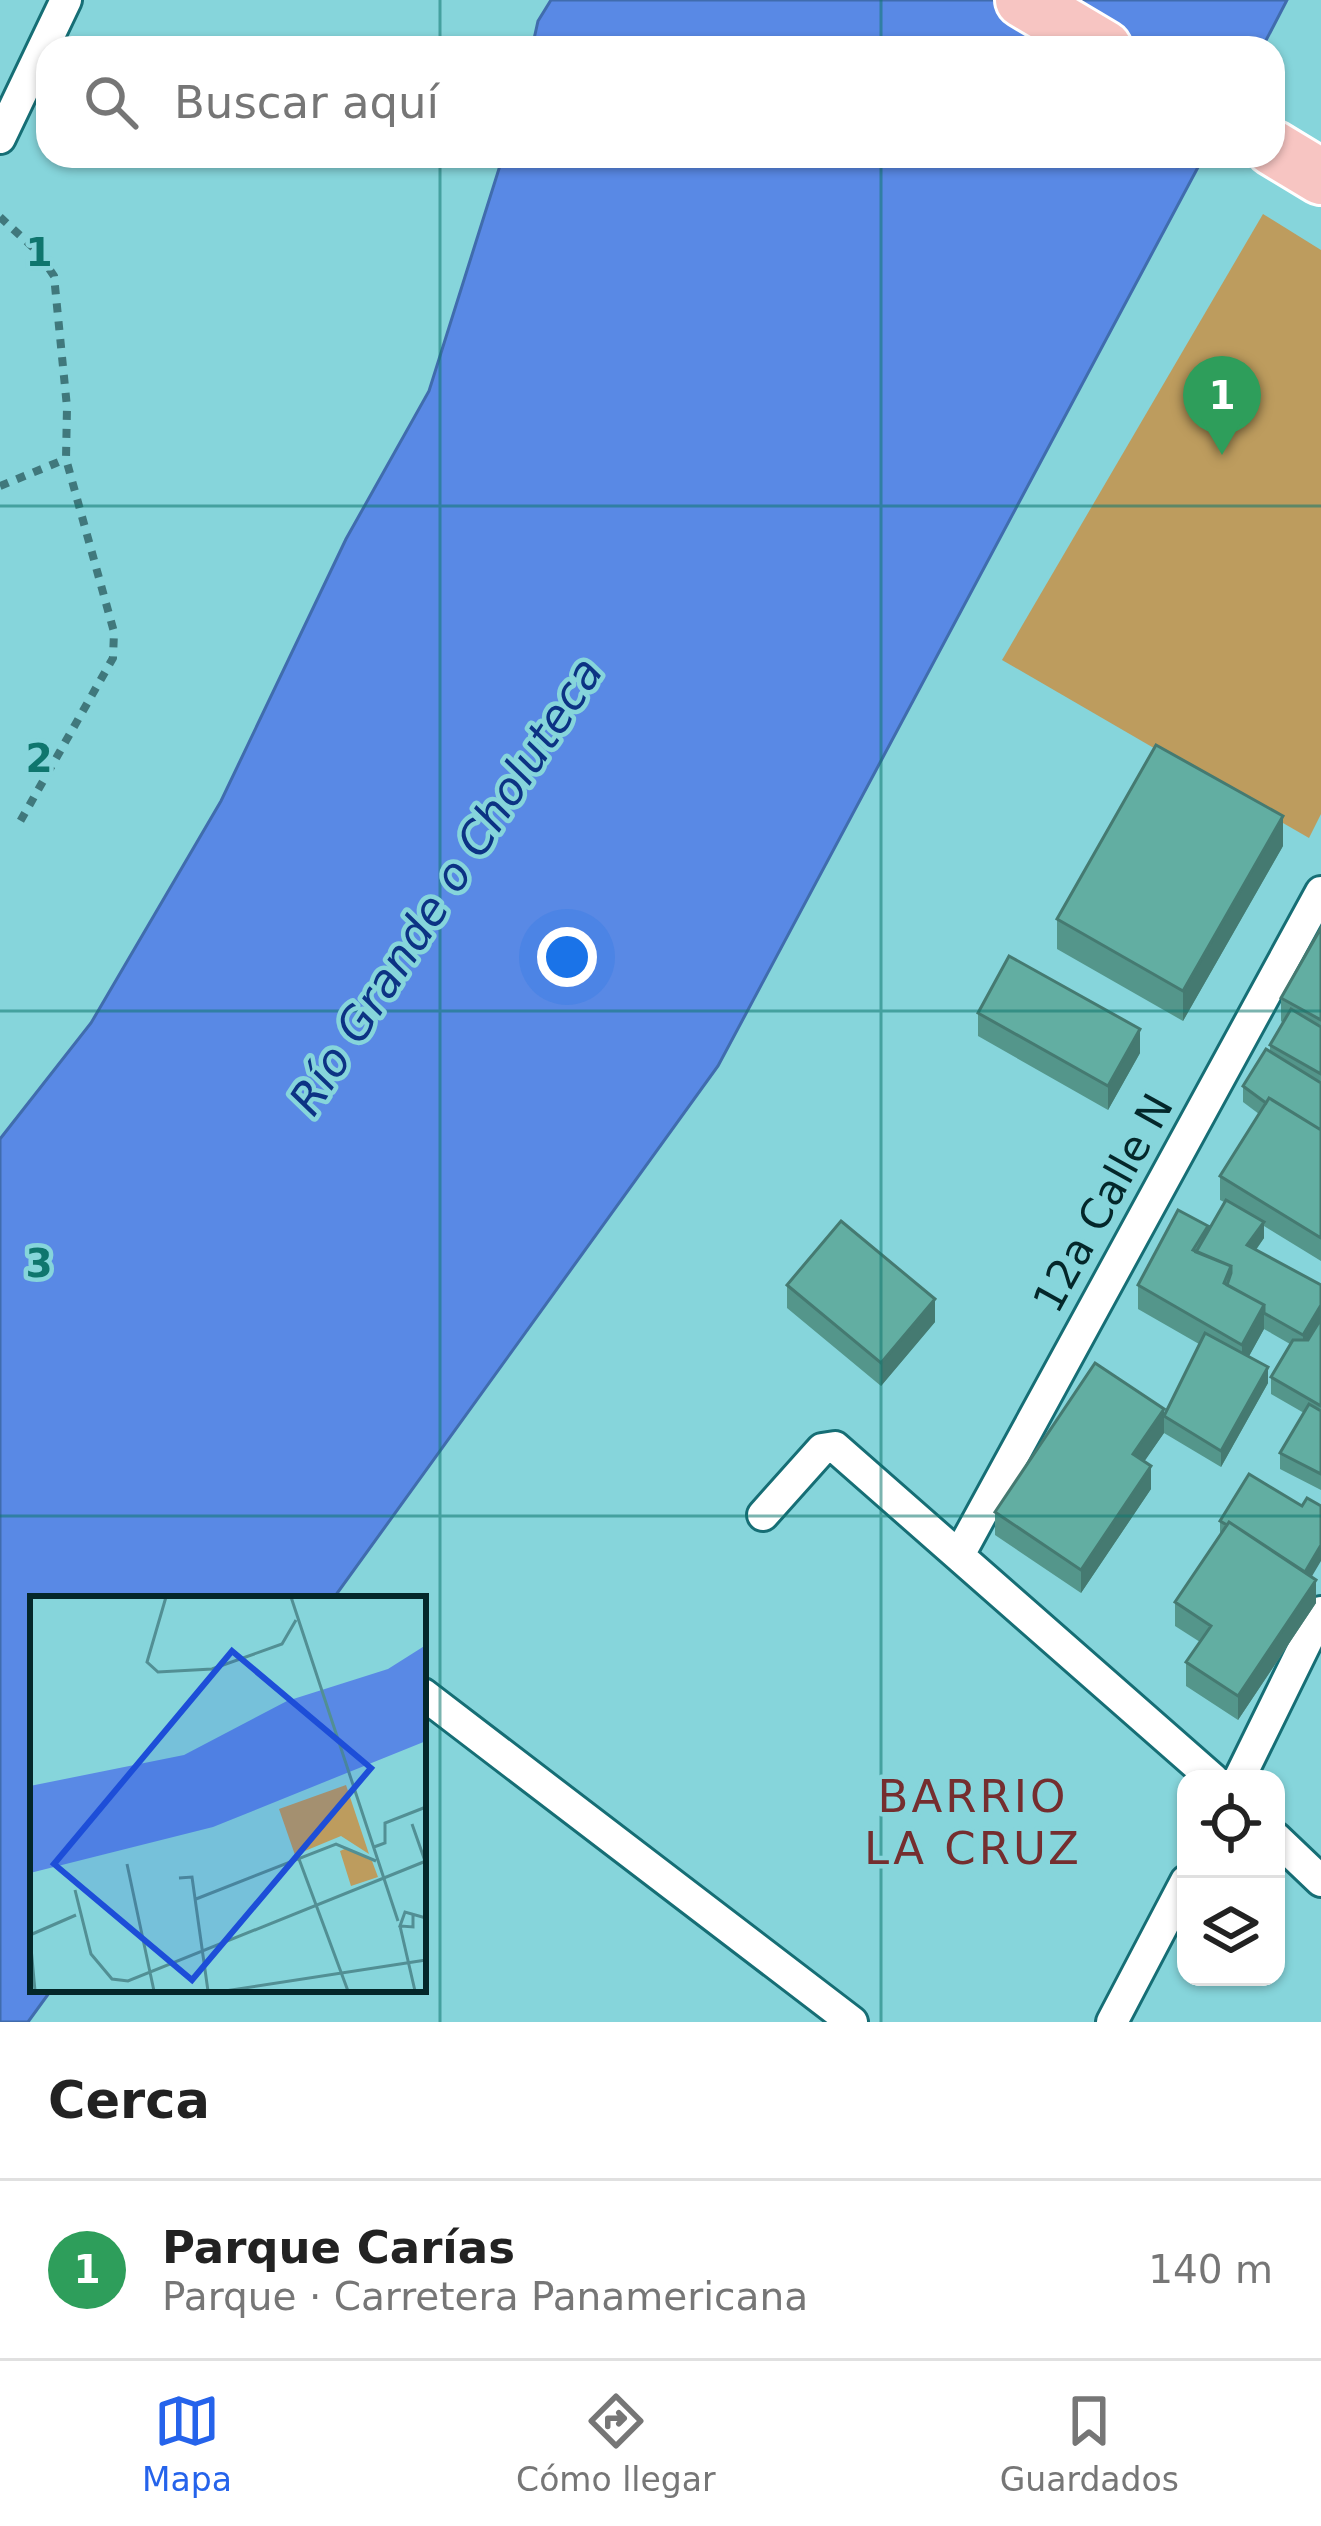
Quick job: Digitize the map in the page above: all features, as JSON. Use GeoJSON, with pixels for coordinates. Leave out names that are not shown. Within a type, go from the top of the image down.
{"type":"FeatureCollection","features":[{"type":"Feature","properties":{"kind":"highway"},"geometry":{"type":"LineString","coordinates":[[1023,0],[1084,36]]}},
{"type":"Feature","properties":{"kind":"highway"},"geometry":{"type":"LineString","coordinates":[[1285,155],[1321,177]]}},
{"type":"Feature","properties":{"kind":"street"},"geometry":{"type":"LineString","coordinates":[[49,36],[66,0]]}},
{"type":"Feature","properties":{"kind":"street"},"geometry":{"type":"LineString","coordinates":[[0,138],[36,63]]}},
{"type":"Feature","properties":{"kind":"street","name":"12a Calle N"},"geometry":{"type":"LineString","coordinates":[[959,1555],[1321,892]]}},
{"type":"Feature","properties":{"kind":"street"},"geometry":{"type":"LineString","coordinates":[[763,1515],[822,1449],[835,1447],[1203,1770]]}},
{"type":"Feature","properties":{"kind":"street"},"geometry":{"type":"LineString","coordinates":[[1243,1770],[1321,1612]]}},
{"type":"Feature","properties":{"kind":"street"},"geometry":{"type":"LineString","coordinates":[[426,1696],[851,2022]]}},
{"type":"Feature","properties":{"kind":"street"},"geometry":{"type":"LineString","coordinates":[[1285,1847],[1321,1881]]}},
{"type":"Feature","properties":{"kind":"street"},"geometry":{"type":"LineString","coordinates":[[1112,2022],[1177,1898]]}},
{"type":"Feature","properties":{"kind":"path"},"geometry":{"type":"LineString","coordinates":[[0,217],[38,252],[55,276],[67,407],[66,459],[109,603],[113,658],[17,827]]}},
{"type":"Feature","properties":{"kind":"path"},"geometry":{"type":"LineString","coordinates":[[0,486],[66,459]]}},
{"type":"Feature","properties":{"kind":"shaded area"},"geometry":{"type":"Polygon","coordinates":[[[1263,214],[1321,250],[1321,814],[1309,838],[1002,660],[1263,214]]]}},
{"type":"Feature","properties":{"kind":"water"},"geometry":{"type":"Polygon","coordinates":[[[551,0],[1287,0],[1268,36],[535,36],[551,0]]]}},
{"type":"Feature","properties":{"kind":"water","name":"Río Grande o Choluteca"},"geometry":{"type":"Polygon","coordinates":[[[499,168],[1198,168],[718,1066],[335,1596],[30,1596],[30,1992],[50,1992],[28,2022],[0,2022],[0,1139],[91,1023],[221,801],[346,539],[429,391],[499,168]]]}},
{"type":"Feature","properties":{"kind":"building"},"geometry":{"type":"Polygon","coordinates":[[[1156,745],[1283,816],[1183,991],[1057,919],[1156,745]]]}},
{"type":"Feature","properties":{"kind":"building"},"geometry":{"type":"Polygon","coordinates":[[[1321,928],[1321,1020],[1281,998],[1321,928]]]}},
{"type":"Feature","properties":{"kind":"building"},"geometry":{"type":"Polygon","coordinates":[[[1009,956],[1140,1029],[1108,1086],[978,1013],[1009,956]]]}},
{"type":"Feature","properties":{"kind":"building"},"geometry":{"type":"Polygon","coordinates":[[[1291,1009],[1321,1027],[1321,1074],[1270,1045],[1291,1009]]]}},
{"type":"Feature","properties":{"kind":"building"},"geometry":{"type":"Polygon","coordinates":[[[1266,1049],[1321,1083],[1321,1130],[1243,1086],[1266,1049]]]}},
{"type":"Feature","properties":{"kind":"building"},"geometry":{"type":"Polygon","coordinates":[[[1269,1098],[1321,1130],[1321,1238],[1220,1176],[1269,1098]]]}},
{"type":"Feature","properties":{"kind":"building"},"geometry":{"type":"Polygon","coordinates":[[[1226,1200],[1264,1222],[1247,1245],[1321,1285],[1321,1305],[1303,1335],[1264,1313],[1264,1305],[1227,1285],[1231,1266],[1196,1252],[1226,1200]]]}},
{"type":"Feature","properties":{"kind":"building"},"geometry":{"type":"Polygon","coordinates":[[[1178,1210],[1208,1226],[1193,1250],[1231,1266],[1224,1283],[1264,1305],[1242,1345],[1138,1285],[1178,1210]]]}},
{"type":"Feature","properties":{"kind":"building"},"geometry":{"type":"Polygon","coordinates":[[[841,1221],[935,1299],[881,1363],[787,1285],[841,1221]]]}},
{"type":"Feature","properties":{"kind":"building"},"geometry":{"type":"Polygon","coordinates":[[[1321,1319],[1321,1406],[1271,1377],[1293,1340],[1308,1340],[1321,1319]]]}},
{"type":"Feature","properties":{"kind":"building"},"geometry":{"type":"Polygon","coordinates":[[[1205,1333],[1268,1367],[1221,1451],[1164,1416],[1205,1333]]]}},
{"type":"Feature","properties":{"kind":"building"},"geometry":{"type":"Polygon","coordinates":[[[1095,1363],[1164,1409],[1133,1454],[1151,1466],[1081,1570],[995,1512],[1095,1363]]]}},
{"type":"Feature","properties":{"kind":"building"},"geometry":{"type":"Polygon","coordinates":[[[1309,1404],[1321,1411],[1321,1474],[1280,1453],[1309,1404]]]}},
{"type":"Feature","properties":{"kind":"building"},"geometry":{"type":"Polygon","coordinates":[[[1249,1474],[1302,1506],[1307,1498],[1321,1506],[1321,1545],[1305,1572],[1229,1522],[1220,1521],[1249,1474]]]}},
{"type":"Feature","properties":{"kind":"building"},"geometry":{"type":"Polygon","coordinates":[[[1229,1522],[1316,1580],[1238,1696],[1186,1662],[1211,1626],[1175,1602],[1229,1522]]]}},
{"type":"Feature","properties":{"kind":"place","name":"Parque Carías"},"geometry":{"type":"Point","coordinates":[1222,455]}},
{"type":"Feature","properties":{"kind":"district","name":"BARRIO LA CRUZ"},"geometry":{"type":"Point","coordinates":[973,1822]}}]}
